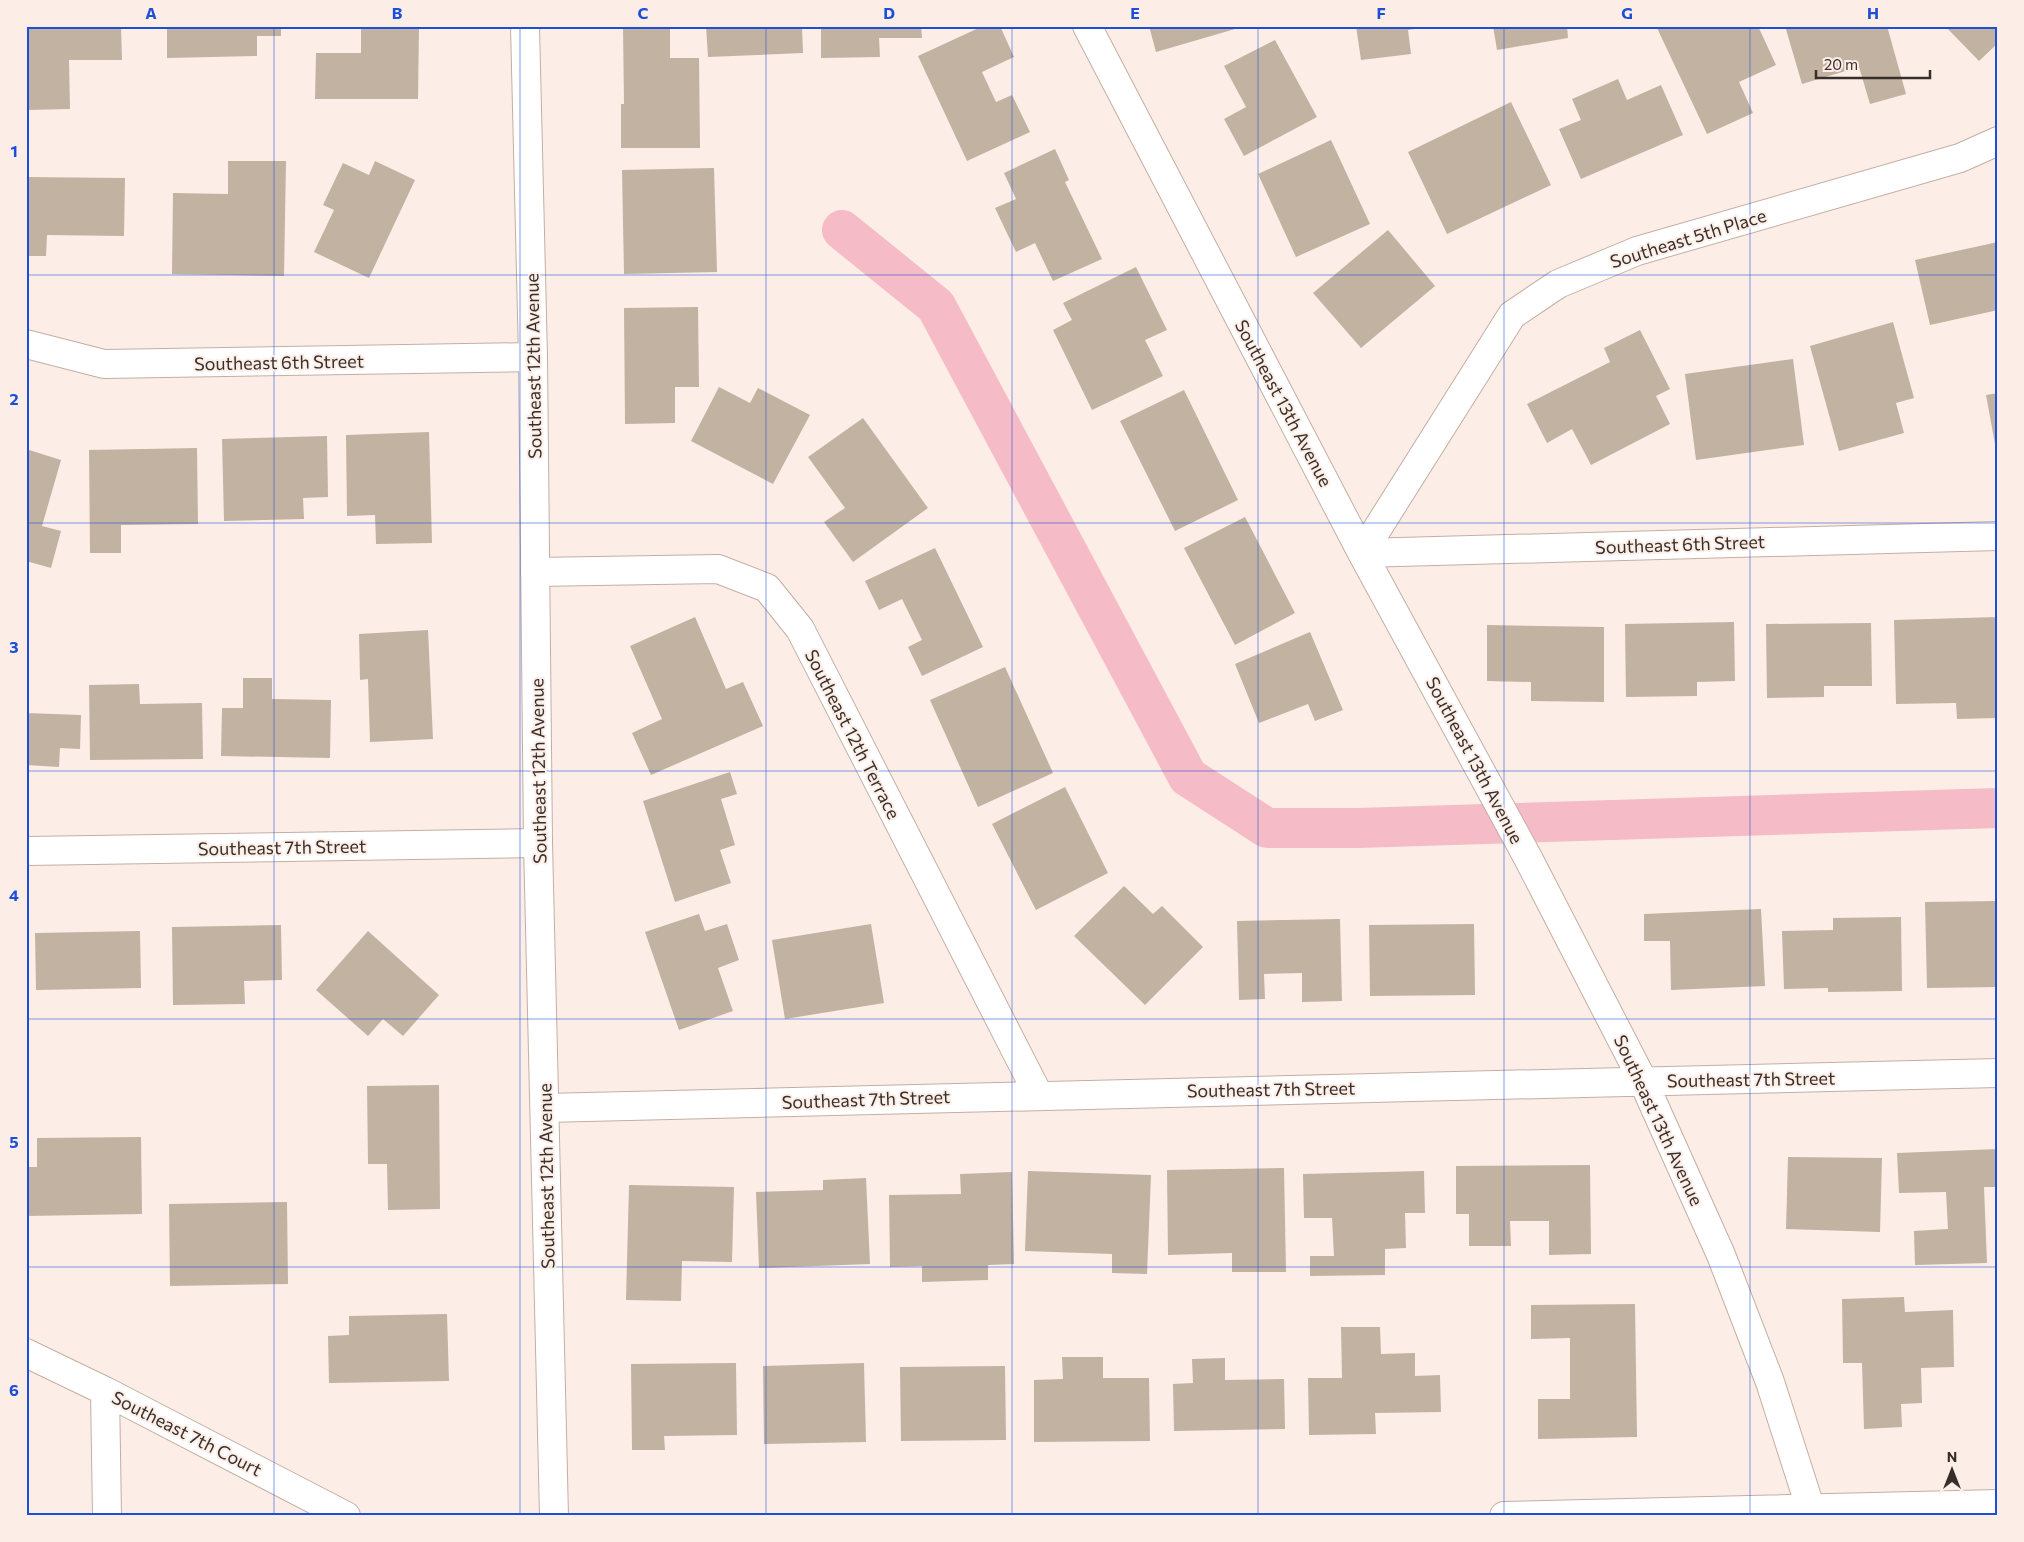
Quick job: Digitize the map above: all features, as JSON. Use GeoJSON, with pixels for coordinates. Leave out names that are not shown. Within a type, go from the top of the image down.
{"type":"FeatureCollection","features":[{"type":"Feature","properties":{"kind":"street","name":"Southeast 12th Avenue"},"geometry":{"type":"LineString","coordinates":[[525,26],[533,357],[538,843],[554,1516]]}},
{"type":"Feature","properties":{"kind":"street","name":"Southeast 13th Avenue"},"geometry":{"type":"LineString","coordinates":[[1087,26],[1362,553],[1528,858],[1643,1081],[1721,1255],[1770,1382],[1812,1512]]}},
{"type":"Feature","properties":{"kind":"street","name":"Southeast 5th Place"},"geometry":{"type":"LineString","coordinates":[[1362,553],[1512,315],[1558,284],[1637,250],[1960,158],[1998,141]]}},
{"type":"Feature","properties":{"kind":"street","name":"Southeast 6th Street"},"geometry":{"type":"LineString","coordinates":[[26,344],[104,364],[533,357]]}},
{"type":"Feature","properties":{"kind":"street","name":"Southeast 6th Street"},"geometry":{"type":"LineString","coordinates":[[1362,553],[1998,536]]}},
{"type":"Feature","properties":{"kind":"street","name":"Southeast 12th Terrace"},"geometry":{"type":"LineString","coordinates":[[535,572],[718,569],[766,588],[800,629],[1038,1094]]}},
{"type":"Feature","properties":{"kind":"street","name":"Southeast 7th Street"},"geometry":{"type":"LineString","coordinates":[[26,851],[538,843]]}},
{"type":"Feature","properties":{"kind":"street","name":"Southeast 7th Street"},"geometry":{"type":"LineString","coordinates":[[545,1108],[1038,1094],[1998,1073]]}},
{"type":"Feature","properties":{"kind":"street","name":"Southeast 7th Court"},"geometry":{"type":"LineString","coordinates":[[26,1353],[105,1391],[346,1516]]}},
{"type":"Feature","properties":{"kind":"street"},"geometry":{"type":"LineString","coordinates":[[105,1391],[107,1516]]}},
{"type":"Feature","properties":{"kind":"street"},"geometry":{"type":"LineString","coordinates":[[1504,1516],[1812,1512],[1998,1504]]}},
{"type":"Feature","properties":{"kind":"building"},"geometry":{"type":"Polygon","coordinates":[[[26,26],[121,26],[122,60],[69,60],[70,109],[26,110],[26,26]]]}},
{"type":"Feature","properties":{"kind":"building"},"geometry":{"type":"Polygon","coordinates":[[[167,26],[281,26],[281,36],[257,36],[257,56],[167,58],[167,26]]]}},
{"type":"Feature","properties":{"kind":"building"},"geometry":{"type":"Polygon","coordinates":[[[361,26],[419,26],[418,99],[315,99],[316,53],[361,53],[361,26]]]}},
{"type":"Feature","properties":{"kind":"building"},"geometry":{"type":"Polygon","coordinates":[[[706,26],[802,26],[803,53],[708,57],[706,26]]]}},
{"type":"Feature","properties":{"kind":"building"},"geometry":{"type":"Polygon","coordinates":[[[821,26],[921,26],[922,38],[879,38],[880,57],[821,58],[821,26]]]}},
{"type":"Feature","properties":{"kind":"building"},"geometry":{"type":"Polygon","coordinates":[[[983,26],[1000,26],[1014,57],[982,72],[996,102],[1012,95],[1030,132],[967,161],[918,56],[983,26]]]}},
{"type":"Feature","properties":{"kind":"building"},"geometry":{"type":"Polygon","coordinates":[[[1149,26],[1242,26],[1242,27],[1156,52],[1149,26]]]}},
{"type":"Feature","properties":{"kind":"building"},"geometry":{"type":"Polygon","coordinates":[[[1356,26],[1427,27],[1408,30],[1411,54],[1361,60],[1356,26]]]}},
{"type":"Feature","properties":{"kind":"building"},"geometry":{"type":"Polygon","coordinates":[[[1493,26],[1567,26],[1568,38],[1497,50],[1493,26]]]}},
{"type":"Feature","properties":{"kind":"building"},"geometry":{"type":"Polygon","coordinates":[[[1660,26],[1758,26],[1776,65],[1739,82],[1753,113],[1707,134],[1657,28],[1660,26]]]}},
{"type":"Feature","properties":{"kind":"building"},"geometry":{"type":"Polygon","coordinates":[[[1785,26],[1887,26],[1906,94],[1870,104],[1859,67],[1802,84],[1785,26]]]}},
{"type":"Feature","properties":{"kind":"building"},"geometry":{"type":"Polygon","coordinates":[[[1945,26],[1998,26],[1998,43],[1979,61],[1945,26]]]}},
{"type":"Feature","properties":{"kind":"building"},"geometry":{"type":"Polygon","coordinates":[[[623,27],[670,27],[670,58],[699,58],[700,148],[621,148],[621,104],[624,104],[623,27]]]}},
{"type":"Feature","properties":{"kind":"building"},"geometry":{"type":"Polygon","coordinates":[[[1275,40],[1317,117],[1244,156],[1224,119],[1246,107],[1224,66],[1275,40]]]}},
{"type":"Feature","properties":{"kind":"building"},"geometry":{"type":"Polygon","coordinates":[[[1618,79],[1627,100],[1661,85],[1683,135],[1581,179],[1559,129],[1581,120],[1572,99],[1618,79]]]}},
{"type":"Feature","properties":{"kind":"building"},"geometry":{"type":"Polygon","coordinates":[[[1511,102],[1551,185],[1447,234],[1408,152],[1511,102]]]}},
{"type":"Feature","properties":{"kind":"building"},"geometry":{"type":"Polygon","coordinates":[[[1331,140],[1370,224],[1296,257],[1258,174],[1331,140]]]}},
{"type":"Feature","properties":{"kind":"building"},"geometry":{"type":"Polygon","coordinates":[[[1055,149],[1069,180],[1065,182],[1102,259],[1053,281],[1035,243],[1016,252],[995,208],[1016,199],[1004,173],[1055,149]]]}},
{"type":"Feature","properties":{"kind":"building"},"geometry":{"type":"Polygon","coordinates":[[[228,161],[286,161],[284,276],[172,274],[173,193],[228,194],[228,161]]]}},
{"type":"Feature","properties":{"kind":"building"},"geometry":{"type":"Polygon","coordinates":[[[375,161],[415,180],[369,278],[314,252],[334,210],[323,205],[343,163],[369,175],[375,161]]]}},
{"type":"Feature","properties":{"kind":"building"},"geometry":{"type":"Polygon","coordinates":[[[714,168],[717,272],[624,274],[622,170],[714,168]]]}},
{"type":"Feature","properties":{"kind":"building"},"geometry":{"type":"Polygon","coordinates":[[[26,177],[125,178],[124,236],[47,235],[46,256],[26,256],[26,177]]]}},
{"type":"Feature","properties":{"kind":"building"},"geometry":{"type":"Polygon","coordinates":[[[1388,230],[1435,286],[1361,348],[1313,293],[1388,230]]]}},
{"type":"Feature","properties":{"kind":"building"},"geometry":{"type":"Polygon","coordinates":[[[1998,242],[1998,310],[1930,325],[1915,260],[1998,242]]]}},
{"type":"Feature","properties":{"kind":"building"},"geometry":{"type":"Polygon","coordinates":[[[1136,267],[1167,330],[1145,340],[1163,376],[1092,410],[1053,330],[1072,320],[1063,303],[1136,267]]]}},
{"type":"Feature","properties":{"kind":"building"},"geometry":{"type":"Polygon","coordinates":[[[698,307],[699,387],[675,387],[675,423],[625,424],[624,308],[698,307]]]}},
{"type":"Feature","properties":{"kind":"building"},"geometry":{"type":"Polygon","coordinates":[[[1893,322],[1914,398],[1896,403],[1904,433],[1839,451],[1810,346],[1893,322]]]}},
{"type":"Feature","properties":{"kind":"building"},"geometry":{"type":"Polygon","coordinates":[[[1640,330],[1670,389],[1656,396],[1670,424],[1591,465],[1572,429],[1547,443],[1527,404],[1610,362],[1604,348],[1640,330]]]}},
{"type":"Feature","properties":{"kind":"building"},"geometry":{"type":"Polygon","coordinates":[[[1793,359],[1804,445],[1696,460],[1685,374],[1793,359]]]}},
{"type":"Feature","properties":{"kind":"building"},"geometry":{"type":"Polygon","coordinates":[[[719,387],[750,403],[758,388],[810,415],[773,484],[691,441],[719,387]]]}},
{"type":"Feature","properties":{"kind":"building"},"geometry":{"type":"Polygon","coordinates":[[[1184,390],[1238,500],[1175,531],[1120,421],[1184,390]]]}},
{"type":"Feature","properties":{"kind":"building"},"geometry":{"type":"Polygon","coordinates":[[[1998,393],[1998,455],[1997,455],[1986,395],[1998,393]]]}},
{"type":"Feature","properties":{"kind":"building"},"geometry":{"type":"Polygon","coordinates":[[[863,418],[928,508],[853,562],[824,522],[845,508],[808,457],[863,418]]]}},
{"type":"Feature","properties":{"kind":"building"},"geometry":{"type":"Polygon","coordinates":[[[429,432],[432,543],[376,544],[375,515],[347,516],[346,435],[429,432]]]}},
{"type":"Feature","properties":{"kind":"building"},"geometry":{"type":"Polygon","coordinates":[[[327,436],[328,497],[303,498],[304,519],[224,521],[222,439],[327,436]]]}},
{"type":"Feature","properties":{"kind":"building"},"geometry":{"type":"Polygon","coordinates":[[[197,448],[198,524],[121,525],[121,553],[90,553],[89,450],[197,448]]]}},
{"type":"Feature","properties":{"kind":"building"},"geometry":{"type":"Polygon","coordinates":[[[26,449],[61,460],[42,526],[61,531],[51,568],[26,561],[26,449]]]}},
{"type":"Feature","properties":{"kind":"building"},"geometry":{"type":"Polygon","coordinates":[[[1245,517],[1295,613],[1235,645],[1184,548],[1245,517]]]}},
{"type":"Feature","properties":{"kind":"building"},"geometry":{"type":"Polygon","coordinates":[[[935,548],[983,647],[922,676],[908,647],[922,640],[902,599],[879,610],[865,581],[935,548]]]}},
{"type":"Feature","properties":{"kind":"building"},"geometry":{"type":"Polygon","coordinates":[[[695,617],[726,689],[743,682],[763,726],[651,775],[632,733],[662,719],[630,646],[695,617]]]}},
{"type":"Feature","properties":{"kind":"building"},"geometry":{"type":"Polygon","coordinates":[[[1998,617],[1998,718],[1957,719],[1956,703],[1896,704],[1894,620],[1998,617]]]}},
{"type":"Feature","properties":{"kind":"building"},"geometry":{"type":"Polygon","coordinates":[[[1734,622],[1735,681],[1697,682],[1697,696],[1626,697],[1625,624],[1734,622]]]}},
{"type":"Feature","properties":{"kind":"building"},"geometry":{"type":"Polygon","coordinates":[[[1871,623],[1872,686],[1824,686],[1824,697],[1767,698],[1766,624],[1871,623]]]}},
{"type":"Feature","properties":{"kind":"building"},"geometry":{"type":"Polygon","coordinates":[[[1487,625],[1604,627],[1604,702],[1531,701],[1531,682],[1487,681],[1487,625]]]}},
{"type":"Feature","properties":{"kind":"building"},"geometry":{"type":"Polygon","coordinates":[[[428,630],[433,739],[370,742],[368,679],[360,680],[359,634],[428,630]]]}},
{"type":"Feature","properties":{"kind":"building"},"geometry":{"type":"Polygon","coordinates":[[[1310,632],[1343,710],[1315,721],[1308,704],[1259,723],[1235,664],[1310,632]]]}},
{"type":"Feature","properties":{"kind":"building"},"geometry":{"type":"Polygon","coordinates":[[[1005,667],[1053,773],[978,807],[930,700],[1005,667]]]}},
{"type":"Feature","properties":{"kind":"building"},"geometry":{"type":"Polygon","coordinates":[[[243,678],[272,678],[272,699],[331,700],[330,758],[221,756],[222,708],[243,708],[243,678]]]}},
{"type":"Feature","properties":{"kind":"building"},"geometry":{"type":"Polygon","coordinates":[[[139,684],[140,704],[202,703],[203,759],[90,760],[89,685],[139,684]]]}},
{"type":"Feature","properties":{"kind":"building"},"geometry":{"type":"Polygon","coordinates":[[[26,713],[81,715],[80,749],[60,748],[59,767],[26,765],[26,713]]]}},
{"type":"Feature","properties":{"kind":"building"},"geometry":{"type":"Polygon","coordinates":[[[730,772],[737,794],[721,799],[735,845],[720,850],[731,883],[675,902],[643,801],[730,772]]]}},
{"type":"Feature","properties":{"kind":"building"},"geometry":{"type":"Polygon","coordinates":[[[1065,787],[1108,873],[1036,910],[992,824],[1065,787]]]}},
{"type":"Feature","properties":{"kind":"building"},"geometry":{"type":"Polygon","coordinates":[[[1124,886],[1153,914],[1162,906],[1203,947],[1145,1005],[1074,936],[1124,886]]]}},
{"type":"Feature","properties":{"kind":"building"},"geometry":{"type":"Polygon","coordinates":[[[1998,901],[1998,987],[1927,988],[1925,902],[1998,901]]]}},
{"type":"Feature","properties":{"kind":"building"},"geometry":{"type":"Polygon","coordinates":[[[1761,909],[1765,986],[1671,990],[1670,941],[1644,941],[1644,914],[1761,909]]]}},
{"type":"Feature","properties":{"kind":"building"},"geometry":{"type":"Polygon","coordinates":[[[699,914],[705,931],[727,924],[739,960],[718,968],[733,1011],[679,1030],[645,932],[699,914]]]}},
{"type":"Feature","properties":{"kind":"building"},"geometry":{"type":"Polygon","coordinates":[[[1901,917],[1902,991],[1828,992],[1828,988],[1784,989],[1782,931],[1833,930],[1833,918],[1901,917]]]}},
{"type":"Feature","properties":{"kind":"building"},"geometry":{"type":"Polygon","coordinates":[[[1340,919],[1342,1001],[1302,1002],[1302,973],[1264,974],[1265,999],[1239,1000],[1237,921],[1340,919]]]}},
{"type":"Feature","properties":{"kind":"building"},"geometry":{"type":"Polygon","coordinates":[[[871,924],[884,1003],[785,1019],[772,940],[871,924]]]}},
{"type":"Feature","properties":{"kind":"building"},"geometry":{"type":"Polygon","coordinates":[[[1474,924],[1475,995],[1370,996],[1369,925],[1474,924]]]}},
{"type":"Feature","properties":{"kind":"building"},"geometry":{"type":"Polygon","coordinates":[[[281,925],[282,980],[244,981],[245,1004],[173,1005],[172,927],[281,925]]]}},
{"type":"Feature","properties":{"kind":"building"},"geometry":{"type":"Polygon","coordinates":[[[140,931],[141,988],[36,990],[35,933],[140,931]]]}},
{"type":"Feature","properties":{"kind":"building"},"geometry":{"type":"Polygon","coordinates":[[[368,931],[439,995],[403,1036],[383,1019],[368,1036],[316,990],[368,931]]]}},
{"type":"Feature","properties":{"kind":"building"},"geometry":{"type":"Polygon","coordinates":[[[439,1085],[440,1209],[388,1210],[387,1164],[368,1164],[367,1086],[439,1085]]]}},
{"type":"Feature","properties":{"kind":"building"},"geometry":{"type":"Polygon","coordinates":[[[141,1137],[142,1214],[26,1216],[26,1167],[37,1167],[37,1138],[141,1137]]]}},
{"type":"Feature","properties":{"kind":"building"},"geometry":{"type":"Polygon","coordinates":[[[1998,1149],[1998,1187],[1984,1187],[1987,1263],[1915,1265],[1914,1231],[1948,1229],[1946,1192],[1899,1193],[1897,1153],[1998,1149]]]}},
{"type":"Feature","properties":{"kind":"building"},"geometry":{"type":"Polygon","coordinates":[[[1788,1157],[1882,1158],[1880,1232],[1786,1229],[1788,1157]]]}},
{"type":"Feature","properties":{"kind":"building"},"geometry":{"type":"Polygon","coordinates":[[[1590,1165],[1591,1254],[1549,1255],[1549,1221],[1510,1221],[1511,1246],[1469,1246],[1469,1214],[1456,1214],[1456,1166],[1590,1165]]]}},
{"type":"Feature","properties":{"kind":"building"},"geometry":{"type":"Polygon","coordinates":[[[1284,1168],[1286,1272],[1232,1272],[1232,1253],[1168,1255],[1167,1170],[1284,1168]]]}},
{"type":"Feature","properties":{"kind":"building"},"geometry":{"type":"Polygon","coordinates":[[[1028,1171],[1151,1175],[1147,1274],[1112,1273],[1112,1254],[1025,1251],[1028,1171]]]}},
{"type":"Feature","properties":{"kind":"building"},"geometry":{"type":"Polygon","coordinates":[[[1424,1171],[1425,1213],[1405,1213],[1406,1248],[1385,1249],[1385,1275],[1310,1276],[1310,1256],[1334,1256],[1332,1218],[1304,1218],[1303,1174],[1424,1171]]]}},
{"type":"Feature","properties":{"kind":"building"},"geometry":{"type":"Polygon","coordinates":[[[1012,1172],[1014,1264],[988,1265],[988,1280],[922,1282],[922,1266],[890,1267],[889,1195],[961,1194],[960,1174],[1012,1172]]]}},
{"type":"Feature","properties":{"kind":"building"},"geometry":{"type":"Polygon","coordinates":[[[866,1178],[870,1264],[759,1268],[756,1192],[823,1190],[823,1180],[866,1178]]]}},
{"type":"Feature","properties":{"kind":"building"},"geometry":{"type":"Polygon","coordinates":[[[629,1185],[734,1187],[732,1262],[682,1261],[681,1301],[626,1300],[629,1185]]]}},
{"type":"Feature","properties":{"kind":"building"},"geometry":{"type":"Polygon","coordinates":[[[287,1202],[288,1284],[170,1286],[169,1204],[287,1202]]]}},
{"type":"Feature","properties":{"kind":"building"},"geometry":{"type":"Polygon","coordinates":[[[1904,1297],[1905,1312],[1953,1310],[1954,1367],[1921,1368],[1922,1403],[1901,1404],[1902,1427],[1864,1429],[1862,1363],[1843,1363],[1842,1299],[1904,1297]]]}},
{"type":"Feature","properties":{"kind":"building"},"geometry":{"type":"Polygon","coordinates":[[[1635,1304],[1637,1437],[1538,1439],[1538,1399],[1570,1399],[1570,1338],[1531,1339],[1531,1305],[1635,1304]]]}},
{"type":"Feature","properties":{"kind":"building"},"geometry":{"type":"Polygon","coordinates":[[[447,1314],[449,1381],[329,1383],[328,1336],[349,1335],[349,1316],[447,1314]]]}},
{"type":"Feature","properties":{"kind":"building"},"geometry":{"type":"Polygon","coordinates":[[[1341,1327],[1380,1327],[1381,1354],[1415,1353],[1415,1376],[1440,1375],[1441,1412],[1375,1413],[1376,1434],[1309,1435],[1308,1378],[1342,1378],[1341,1327]]]}},
{"type":"Feature","properties":{"kind":"building"},"geometry":{"type":"Polygon","coordinates":[[[1062,1357],[1103,1357],[1103,1378],[1149,1378],[1150,1441],[1034,1442],[1034,1380],[1063,1379],[1062,1357]]]}},
{"type":"Feature","properties":{"kind":"building"},"geometry":{"type":"Polygon","coordinates":[[[1225,1358],[1225,1380],[1284,1379],[1285,1429],[1174,1431],[1173,1384],[1193,1383],[1192,1359],[1225,1358]]]}},
{"type":"Feature","properties":{"kind":"building"},"geometry":{"type":"Polygon","coordinates":[[[736,1363],[737,1435],[664,1436],[665,1450],[632,1450],[631,1364],[736,1363]]]}},
{"type":"Feature","properties":{"kind":"building"},"geometry":{"type":"Polygon","coordinates":[[[864,1363],[866,1442],[764,1444],[763,1366],[864,1363]]]}},
{"type":"Feature","properties":{"kind":"building"},"geometry":{"type":"Polygon","coordinates":[[[1005,1366],[1006,1440],[901,1441],[900,1367],[1005,1366]]]}},
{"type":"Feature","properties":{"kind":"waterway"},"geometry":{"type":"LineString","coordinates":[[842,230],[936,306],[1188,777],[1267,828],[1357,828],[1998,808]]}}]}
